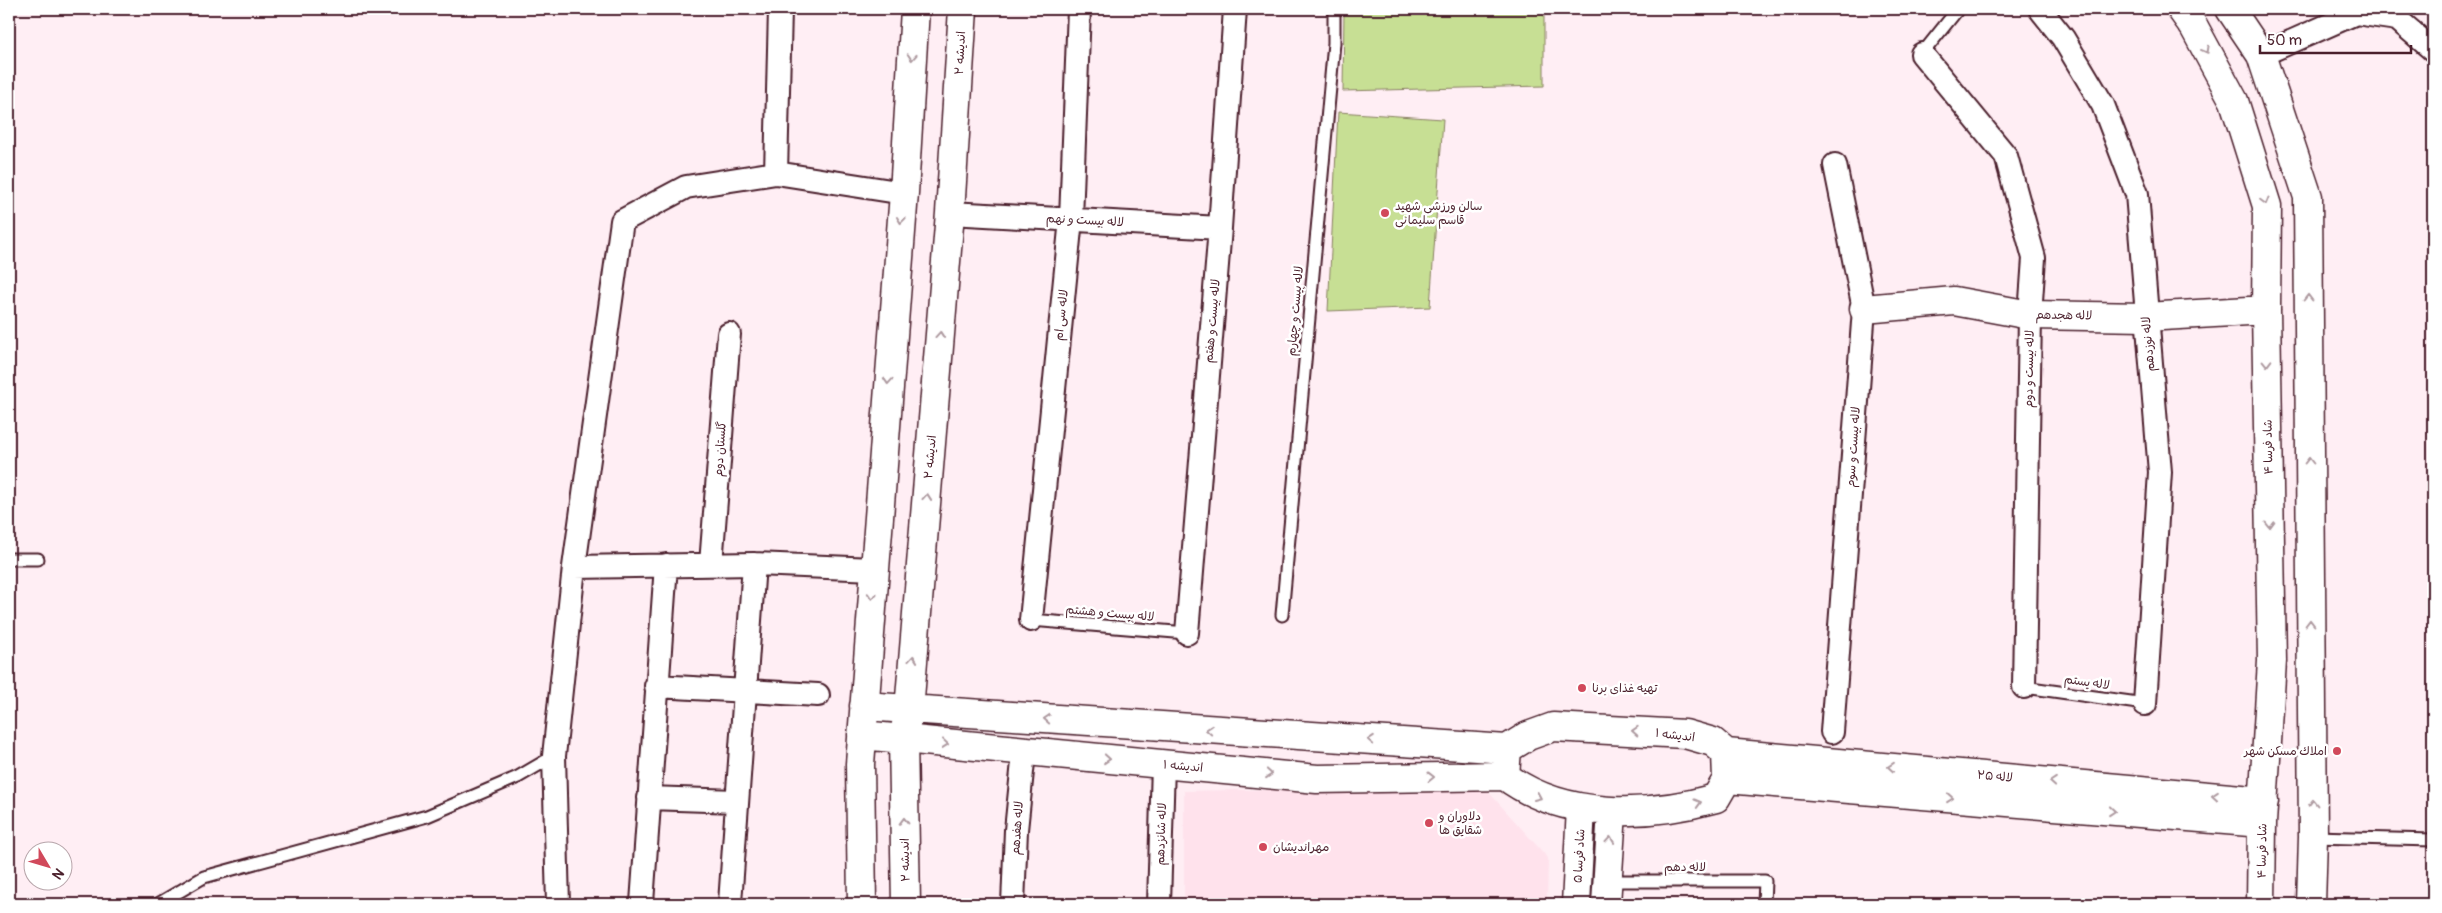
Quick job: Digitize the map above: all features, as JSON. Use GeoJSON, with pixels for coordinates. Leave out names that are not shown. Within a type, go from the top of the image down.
{"type":"FeatureCollection","features":[{"type":"Feature","properties":{"kind":"street"},"geometry":{"type":"LineString","coordinates":[[776,172],[780,9]]}},
{"type":"Feature","properties":{"kind":"street"},"geometry":{"type":"LineString","coordinates":[[862,904],[860,764],[904,193],[915,9]]}},
{"type":"Feature","properties":{"kind":"street","name":"اندیشه ۲"},"geometry":{"type":"LineString","coordinates":[[906,904],[903,739],[909,710],[950,213],[963,9]]}},
{"type":"Feature","properties":{"kind":"street","name":"لاله سی ام"},"geometry":{"type":"LineString","coordinates":[[1030,620],[1070,219],[1079,9]]}},
{"type":"Feature","properties":{"kind":"street","name":"لاله بیست و هفتم"},"geometry":{"type":"LineString","coordinates":[[1187,633],[1220,228],[1235,9]]}},
{"type":"Feature","properties":{"kind":"street","name":"لاله نوزدهم"},"geometry":{"type":"LineString","coordinates":[[2040,9],[2063,38],[2103,106],[2137,194],[2145,317],[2160,472],[2145,704]]}},
{"type":"Feature","properties":{"kind":"street","name":"شاد فرسا ۴"},"geometry":{"type":"LineString","coordinates":[[2180,9],[2194,27],[2234,101],[2267,206],[2266,310],[2272,661],[2263,812],[2261,904]]}},
{"type":"Feature","properties":{"kind":"street"},"geometry":{"type":"LineString","coordinates":[[2230,9],[2261,55],[2308,197],[2310,662],[2313,837],[2311,904]]}},
{"type":"Feature","properties":{"kind":"street"},"geometry":{"type":"LineString","coordinates":[[2261,55],[2356,13],[2397,19],[2433,50]]}},
{"type":"Feature","properties":{"kind":"street","name":"لاله بیست و دوم"},"geometry":{"type":"LineString","coordinates":[[1922,54],[2006,156],[2034,258],[2030,315],[2024,687]]}},
{"type":"Feature","properties":{"kind":"street","name":"لاله بیست و سوم"},"geometry":{"type":"LineString","coordinates":[[1832,732],[1864,309],[1835,165]]}},
{"type":"Feature","properties":{"kind":"street"},"geometry":{"type":"LineString","coordinates":[[558,904],[554,756],[574,567],[622,221],[686,187],[776,172],[904,193]]}},
{"type":"Feature","properties":{"kind":"street","name":"لاله بیست و نهم"},"geometry":{"type":"LineString","coordinates":[[950,213],[1220,228]]}},
{"type":"Feature","properties":{"kind":"street","name":"لاله هجدهم"},"geometry":{"type":"LineString","coordinates":[[1864,309],[1954,301],[2030,315],[2145,317],[2266,310]]}},
{"type":"Feature","properties":{"kind":"street","name":"گلستان دوم"},"geometry":{"type":"LineString","coordinates":[[711,564],[729,334]]}},
{"type":"Feature","properties":{"kind":"street"},"geometry":{"type":"LineString","coordinates":[[574,567],[754,564],[874,569]]}},
{"type":"Feature","properties":{"kind":"street"},"geometry":{"type":"LineString","coordinates":[[730,903],[754,564]]}},
{"type":"Feature","properties":{"kind":"street"},"geometry":{"type":"LineString","coordinates":[[642,903],[666,565]]}},
{"type":"Feature","properties":{"kind":"street"},"geometry":{"type":"LineString","coordinates":[[2272,661],[2310,662]]}},
{"type":"Feature","properties":{"kind":"street"},"geometry":{"type":"LineString","coordinates":[[656,686],[818,695]]}},
{"type":"Feature","properties":{"kind":"street"},"geometry":{"type":"LineString","coordinates":[[864,706],[1507,749],[1505,776],[1525,791],[1548,801],[1612,812],[1684,808],[1716,798],[1726,766]]}},
{"type":"Feature","properties":{"kind":"street","name":"اندیشه ۱"},"geometry":{"type":"LineString","coordinates":[[1507,749],[1528,736],[1553,727],[1685,734],[1713,742],[1726,766]]}},
{"type":"Feature","properties":{"kind":"street","name":"اندیشه ۱"},"geometry":{"type":"LineString","coordinates":[[862,735],[1317,779],[1505,776]]}},
{"type":"Feature","properties":{"kind":"street","name":"لاله هفدهم"},"geometry":{"type":"LineString","coordinates":[[1013,904],[1016,830],[1024,752]]}},
{"type":"Feature","properties":{"kind":"street"},"geometry":{"type":"LineString","coordinates":[[1804,786],[1799,779],[1798,771],[1807,759]]}},
{"type":"Feature","properties":{"kind":"street","name":"لاله ۲۵"},"geometry":{"type":"LineString","coordinates":[[1726,766],[1807,759],[2263,812]]}},
{"type":"Feature","properties":{"kind":"street","name":"لاله شانزدهم"},"geometry":{"type":"LineString","coordinates":[[1159,904],[1163,764]]}},
{"type":"Feature","properties":{"kind":"street","name":"لاله ۲۵"},"geometry":{"type":"LineString","coordinates":[[1726,766],[1804,786],[2263,812]]}},
{"type":"Feature","properties":{"kind":"street"},"geometry":{"type":"LineString","coordinates":[[650,798],[736,801]]}},
{"type":"Feature","properties":{"kind":"street","name":"شاد فرسا ۵"},"geometry":{"type":"LineString","coordinates":[[1576,904],[1581,808]]}},
{"type":"Feature","properties":{"kind":"street"},"geometry":{"type":"LineString","coordinates":[[1606,892],[1612,812]]}},
{"type":"Feature","properties":{"kind":"lane","name":"لاله بیست و چهارم"},"geometry":{"type":"LineString","coordinates":[[1282,615],[1334,44],[1334,9]]}},
{"type":"Feature","properties":{"kind":"lane"},"geometry":{"type":"LineString","coordinates":[[1922,54],[1958,9]]}},
{"type":"Feature","properties":{"kind":"lane"},"geometry":{"type":"LineString","coordinates":[[9,559],[38,559]]}},
{"type":"Feature","properties":{"kind":"lane","name":"لاله بیست و هشتم"},"geometry":{"type":"LineString","coordinates":[[1030,620],[1187,633]]}},
{"type":"Feature","properties":{"kind":"lane","name":"لاله یستم"},"geometry":{"type":"LineString","coordinates":[[2024,687],[2145,704]]}},
{"type":"Feature","properties":{"kind":"lane"},"geometry":{"type":"LineString","coordinates":[[158,904],[204,877],[427,816],[518,777],[554,756]]}},
{"type":"Feature","properties":{"kind":"lane"},"geometry":{"type":"LineString","coordinates":[[2313,837],[2433,840]]}},
{"type":"Feature","properties":{"kind":"lane","name":"لاله دهم"},"geometry":{"type":"LineString","coordinates":[[1606,892],[1765,880],[1764,904]]}},
{"type":"Feature","properties":{"kind":"shaded area"},"geometry":{"type":"Polygon","coordinates":[[[1485,788],[1548,858],[1547,904],[1184,904],[1184,791],[1485,788]]]}},
{"type":"Feature","properties":{"kind":"green space"},"geometry":{"type":"Polygon","coordinates":[[[1344,9],[1544,9],[1544,86],[1343,91],[1344,9]]]}},
{"type":"Feature","properties":{"kind":"green space","name":"سالن ورزشی شهید قاسم سلیمانی"},"geometry":{"type":"Polygon","coordinates":[[[1338,112],[1443,119],[1430,307],[1328,311],[1338,112]]]}},
{"type":"Feature","properties":{"kind":"place","name":"سالن ورزشی شهید قاسم سلیمانی"},"geometry":{"type":"Point","coordinates":[1385,213]}},
{"type":"Feature","properties":{"kind":"place","name":"تهیه غذای برنا"},"geometry":{"type":"Point","coordinates":[1582,688]}},
{"type":"Feature","properties":{"kind":"place","name":"املاك مسكن شهر"},"geometry":{"type":"Point","coordinates":[2337,751]}},
{"type":"Feature","properties":{"kind":"place","name":"دلاوران و شقایق ها"},"geometry":{"type":"Point","coordinates":[1429,823]}},
{"type":"Feature","properties":{"kind":"place","name":"مهراندیشان"},"geometry":{"type":"Point","coordinates":[1263,847]}}]}
